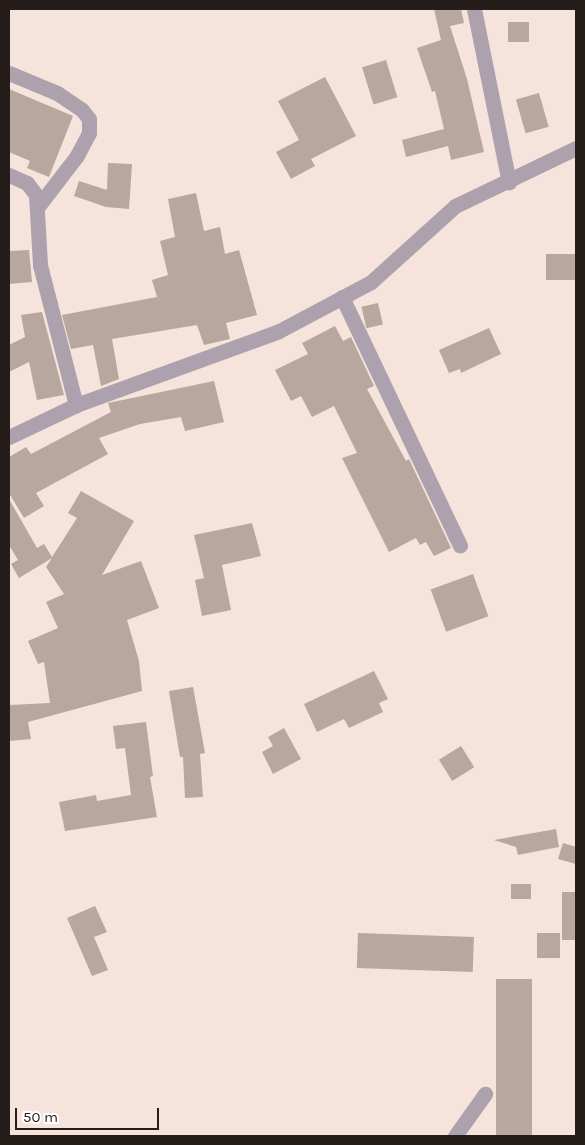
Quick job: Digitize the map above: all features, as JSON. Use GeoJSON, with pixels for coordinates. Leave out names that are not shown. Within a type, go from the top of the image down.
{"type":"FeatureCollection","features":[{"type":"Feature","properties":{"kind":"street"},"geometry":{"type":"LineString","coordinates":[[474,9],[509,182]]}},
{"type":"Feature","properties":{"kind":"street"},"geometry":{"type":"LineString","coordinates":[[9,73],[57,93],[82,110],[89,119],[89,133],[76,157],[39,205]]}},
{"type":"Feature","properties":{"kind":"street"},"geometry":{"type":"LineString","coordinates":[[9,437],[76,405],[279,331],[371,282],[455,206],[509,182],[576,148]]}},
{"type":"Feature","properties":{"kind":"street"},"geometry":{"type":"LineString","coordinates":[[9,175],[33,189],[39,205],[40,265],[76,405]]}},
{"type":"Feature","properties":{"kind":"street"},"geometry":{"type":"LineString","coordinates":[[342,297],[460,545]]}},
{"type":"Feature","properties":{"kind":"street"},"geometry":{"type":"LineString","coordinates":[[455,1136],[485,1094]]}},
{"type":"Feature","properties":{"kind":"building"},"geometry":{"type":"Polygon","coordinates":[[[434,9],[461,9],[464,23],[450,26],[467,79],[484,152],[451,160],[448,146],[406,157],[402,140],[444,129],[435,91],[432,92],[417,48],[441,40],[434,9]]]}},
{"type":"Feature","properties":{"kind":"building"},"geometry":{"type":"Polygon","coordinates":[[[508,22],[529,22],[529,42],[508,42],[508,22]]]}},
{"type":"Feature","properties":{"kind":"building"},"geometry":{"type":"Polygon","coordinates":[[[386,60],[397,97],[373,105],[362,67],[386,60]]]}},
{"type":"Feature","properties":{"kind":"building"},"geometry":{"type":"Polygon","coordinates":[[[325,77],[356,136],[311,159],[315,166],[291,179],[276,152],[299,140],[278,101],[325,77]]]}},
{"type":"Feature","properties":{"kind":"building"},"geometry":{"type":"Polygon","coordinates":[[[9,89],[73,116],[49,177],[27,168],[30,161],[9,152],[9,89]]]}},
{"type":"Feature","properties":{"kind":"building"},"geometry":{"type":"Polygon","coordinates":[[[539,93],[549,127],[526,133],[516,100],[539,93]]]}},
{"type":"Feature","properties":{"kind":"building"},"geometry":{"type":"Polygon","coordinates":[[[108,163],[132,164],[129,209],[106,207],[74,196],[79,181],[107,190],[108,163]]]}},
{"type":"Feature","properties":{"kind":"building"},"geometry":{"type":"Polygon","coordinates":[[[196,193],[204,231],[220,227],[225,254],[239,250],[257,315],[226,323],[230,339],[204,345],[197,325],[112,339],[119,379],[101,386],[93,345],[71,349],[62,315],[157,297],[152,280],[168,275],[160,241],[175,237],[168,199],[196,193]]]}},
{"type":"Feature","properties":{"kind":"building"},"geometry":{"type":"Polygon","coordinates":[[[29,250],[32,282],[9,284],[9,251],[29,250]]]}},
{"type":"Feature","properties":{"kind":"building"},"geometry":{"type":"Polygon","coordinates":[[[546,254],[576,254],[576,280],[546,280],[546,254]]]}},
{"type":"Feature","properties":{"kind":"building"},"geometry":{"type":"Polygon","coordinates":[[[378,303],[383,324],[366,328],[361,307],[378,303]]]}},
{"type":"Feature","properties":{"kind":"building"},"geometry":{"type":"Polygon","coordinates":[[[42,312],[64,395],[37,400],[29,362],[9,372],[9,345],[25,337],[21,315],[42,312]]]}},
{"type":"Feature","properties":{"kind":"building"},"geometry":{"type":"Polygon","coordinates":[[[335,326],[343,341],[351,337],[374,386],[367,389],[406,461],[409,459],[451,548],[434,556],[426,542],[420,545],[416,538],[389,552],[342,458],[357,453],[334,406],[312,417],[301,396],[291,401],[275,370],[308,354],[302,343],[335,326]]]}},
{"type":"Feature","properties":{"kind":"building"},"geometry":{"type":"Polygon","coordinates":[[[489,328],[501,354],[461,373],[460,369],[449,373],[439,350],[489,328]]]}},
{"type":"Feature","properties":{"kind":"building"},"geometry":{"type":"Polygon","coordinates":[[[214,381],[224,422],[185,431],[181,417],[140,424],[99,438],[108,454],[36,493],[44,506],[24,518],[9,493],[9,457],[26,447],[31,454],[111,412],[108,403],[214,381]]]}},
{"type":"Feature","properties":{"kind":"building"},"geometry":{"type":"Polygon","coordinates":[[[81,491],[134,521],[102,575],[141,561],[159,608],[127,620],[139,661],[142,691],[28,722],[31,739],[9,741],[9,705],[50,703],[44,662],[38,664],[28,641],[58,628],[46,602],[64,594],[46,567],[52,558],[19,578],[11,564],[18,560],[9,545],[9,499],[37,548],[44,544],[52,557],[77,518],[68,513],[81,491]]]}},
{"type":"Feature","properties":{"kind":"building"},"geometry":{"type":"Polygon","coordinates":[[[252,523],[261,556],[222,565],[231,610],[202,616],[195,580],[204,578],[194,535],[252,523]]]}},
{"type":"Feature","properties":{"kind":"building"},"geometry":{"type":"Polygon","coordinates":[[[473,574],[488,616],[446,632],[431,589],[473,574]]]}},
{"type":"Feature","properties":{"kind":"building"},"geometry":{"type":"Polygon","coordinates":[[[374,671],[388,699],[379,703],[383,712],[349,728],[344,719],[317,732],[304,704],[374,671]]]}},
{"type":"Feature","properties":{"kind":"building"},"geometry":{"type":"Polygon","coordinates":[[[193,687],[205,753],[200,754],[203,797],[185,798],[183,757],[180,757],[169,691],[193,687]]]}},
{"type":"Feature","properties":{"kind":"building"},"geometry":{"type":"Polygon","coordinates":[[[146,722],[153,776],[150,777],[157,817],[65,831],[59,802],[96,795],[97,801],[131,795],[125,748],[116,749],[113,726],[146,722]]]}},
{"type":"Feature","properties":{"kind":"building"},"geometry":{"type":"Polygon","coordinates":[[[284,728],[301,759],[273,774],[262,752],[273,746],[268,737],[284,728]]]}},
{"type":"Feature","properties":{"kind":"building"},"geometry":{"type":"Polygon","coordinates":[[[461,746],[474,767],[452,781],[439,760],[461,746]]]}},
{"type":"Feature","properties":{"kind":"building"},"geometry":{"type":"Polygon","coordinates":[[[556,829],[559,847],[518,855],[516,847],[494,840],[556,829]]]}},
{"type":"Feature","properties":{"kind":"building"},"geometry":{"type":"Polygon","coordinates":[[[563,843],[576,847],[576,864],[558,859],[563,843]]]}},
{"type":"Feature","properties":{"kind":"building"},"geometry":{"type":"Polygon","coordinates":[[[511,884],[531,884],[531,899],[511,899],[511,884]]]}},
{"type":"Feature","properties":{"kind":"building"},"geometry":{"type":"Polygon","coordinates":[[[562,892],[576,892],[576,940],[562,940],[562,892]]]}},
{"type":"Feature","properties":{"kind":"building"},"geometry":{"type":"Polygon","coordinates":[[[95,906],[107,932],[94,937],[108,970],[92,976],[67,918],[95,906]]]}},
{"type":"Feature","properties":{"kind":"building"},"geometry":{"type":"Polygon","coordinates":[[[358,933],[474,937],[473,972],[357,968],[358,933]]]}},
{"type":"Feature","properties":{"kind":"building"},"geometry":{"type":"Polygon","coordinates":[[[537,933],[560,933],[560,958],[537,958],[537,933]]]}},
{"type":"Feature","properties":{"kind":"building"},"geometry":{"type":"Polygon","coordinates":[[[496,979],[532,979],[532,1136],[496,1136],[496,979]]]}}]}
